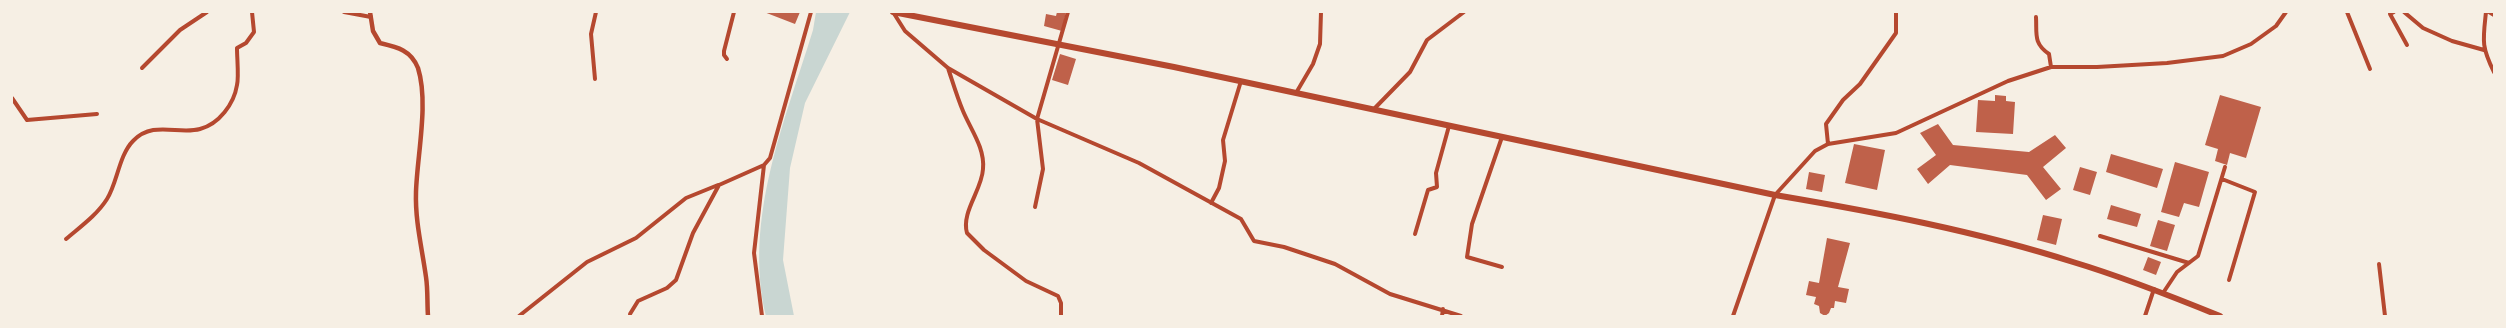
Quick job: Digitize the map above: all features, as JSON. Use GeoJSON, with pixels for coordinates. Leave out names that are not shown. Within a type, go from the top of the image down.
{"type":"FeatureCollection","features":[{"type":"Feature","properties":{"kind":"main road"},"geometry":{"type":"LineString","coordinates":[[893,12],[1296,93],[1775,195],[1875,212],[2072,261],[2154,289],[2220,316]]}},
{"type":"Feature","properties":{"kind":"street"},"geometry":{"type":"LineString","coordinates":[[142,68],[180,30],[207,12]]}},
{"type":"Feature","properties":{"kind":"street"},"geometry":{"type":"LineString","coordinates":[[66,239],[98,211],[108,198],[117,174],[133,141],[162,128],[199,130],[215,122],[228,108],[237,84],[237,48],[254,32],[252,12]]}},
{"type":"Feature","properties":{"kind":"street"},"geometry":{"type":"LineString","coordinates":[[344,12],[371,14],[373,31],[380,43],[398,47],[410,54],[418,68],[421,84],[421,138],[416,212],[426,278],[428,316]]}},
{"type":"Feature","properties":{"kind":"street"},"geometry":{"type":"LineString","coordinates":[[595,79],[591,34],[596,12]]}},
{"type":"Feature","properties":{"kind":"street"},"geometry":{"type":"LineString","coordinates":[[728,60],[724,51],[734,12]]}},
{"type":"Feature","properties":{"kind":"street"},"geometry":{"type":"LineString","coordinates":[[519,316],[587,262],[636,238],[686,198],[764,165],[770,158],[811,12]]}},
{"type":"Feature","properties":{"kind":"street"},"geometry":{"type":"LineString","coordinates":[[893,12],[905,31],[948,68],[1037,119],[1139,163],[1241,219],[1254,241],[1284,247],[1334,264],[1390,294],[1444,309],[1461,316]]}},
{"type":"Feature","properties":{"kind":"street"},"geometry":{"type":"LineString","coordinates":[[1035,207],[1043,169],[1037,119],[1068,12]]}},
{"type":"Feature","properties":{"kind":"street"},"geometry":{"type":"LineString","coordinates":[[1296,93],[1313,64],[1320,44],[1321,12]]}},
{"type":"Feature","properties":{"kind":"street"},"geometry":{"type":"LineString","coordinates":[[1373,110],[1410,72],[1427,40],[1464,12]]}},
{"type":"Feature","properties":{"kind":"street"},"geometry":{"type":"LineString","coordinates":[[1828,144],[1826,124],[1843,100],[1860,84],[1896,33],[1896,12]]}},
{"type":"Feature","properties":{"kind":"street"},"geometry":{"type":"LineString","coordinates":[[1734,316],[1775,195],[1815,151],[1828,144],[1896,133],[2008,81],[2052,67],[2097,67],[2167,63],[2223,56],[2251,44],[2276,26],[2286,12]]}},
{"type":"Feature","properties":{"kind":"street"},"geometry":{"type":"LineString","coordinates":[[2347,12],[2370,69]]}},
{"type":"Feature","properties":{"kind":"street"},"geometry":{"type":"LineString","coordinates":[[2394,12],[2390,14],[2407,45]]}},
{"type":"Feature","properties":{"kind":"street"},"geometry":{"type":"LineString","coordinates":[[2404,12],[2423,28],[2452,41],[2484,50]]}},
{"type":"Feature","properties":{"kind":"street"},"geometry":{"type":"LineString","coordinates":[[2494,15],[2487,12],[2484,50],[2494,72]]}},
{"type":"Feature","properties":{"kind":"street"},"geometry":{"type":"LineString","coordinates":[[2036,17],[2037,42],[2039,47],[2049,54],[2052,67]]}},
{"type":"Feature","properties":{"kind":"street"},"geometry":{"type":"LineString","coordinates":[[948,68],[958,99],[980,148],[983,161],[981,180],[966,220],[967,233],[984,250],[1026,282],[1058,296],[1061,303],[1061,316]]}},
{"type":"Feature","properties":{"kind":"street"},"geometry":{"type":"LineString","coordinates":[[1211,203],[1219,188],[1225,160],[1223,140],[1241,82]]}},
{"type":"Feature","properties":{"kind":"street"},"geometry":{"type":"LineString","coordinates":[[12,98],[18,110],[27,120],[97,114]]}},
{"type":"Feature","properties":{"kind":"street"},"geometry":{"type":"LineString","coordinates":[[1415,234],[1428,190],[1437,187],[1436,173],[1449,126]]}},
{"type":"Feature","properties":{"kind":"street"},"geometry":{"type":"LineString","coordinates":[[1502,137],[1472,224],[1467,257],[1502,267]]}},
{"type":"Feature","properties":{"kind":"street"},"geometry":{"type":"LineString","coordinates":[[762,316],[754,253],[764,165]]}},
{"type":"Feature","properties":{"kind":"street"},"geometry":{"type":"LineString","coordinates":[[2163,293],[2177,272],[2198,256],[2225,167]]}},
{"type":"Feature","properties":{"kind":"street"},"geometry":{"type":"LineString","coordinates":[[2222,179],[2255,192],[2229,280]]}},
{"type":"Feature","properties":{"kind":"street"},"geometry":{"type":"LineString","coordinates":[[630,314],[638,301],[667,288],[676,280],[693,233],[719,185]]}},
{"type":"Feature","properties":{"kind":"street"},"geometry":{"type":"LineString","coordinates":[[2100,236],[2189,263]]}},
{"type":"Feature","properties":{"kind":"street"},"geometry":{"type":"LineString","coordinates":[[2378,264],[2385,316]]}},
{"type":"Feature","properties":{"kind":"street"},"geometry":{"type":"LineString","coordinates":[[2145,316],[2154,289]]}},
{"type":"Feature","properties":{"kind":"street"},"geometry":{"type":"LineString","coordinates":[[1442,316],[1444,309]]}},
{"type":"Feature","properties":{"kind":"shaded area"},"geometry":{"type":"Polygon","coordinates":[[[816,12],[850,12],[805,103],[790,168],[783,260],[794,316],[766,316],[760,280],[760,243],[763,207],[770,171],[813,30],[816,12]]]}},
{"type":"Feature","properties":{"kind":"building"},"geometry":{"type":"Polygon","coordinates":[[[764,12],[800,12],[795,24],[764,12]]]}},
{"type":"Feature","properties":{"kind":"building"},"geometry":{"type":"Polygon","coordinates":[[[1057,12],[1066,12],[1062,31],[1044,26],[1046,14],[1056,16],[1057,12]]]}},
{"type":"Feature","properties":{"kind":"building"},"geometry":{"type":"Polygon","coordinates":[[[1060,54],[1076,59],[1068,85],[1052,80],[1060,54]]]}},
{"type":"Feature","properties":{"kind":"building"},"geometry":{"type":"Polygon","coordinates":[[[1995,95],[2006,96],[2006,101],[2015,102],[2013,134],[1976,132],[1978,100],[1995,101],[1995,95]]]}},
{"type":"Feature","properties":{"kind":"building"},"geometry":{"type":"Polygon","coordinates":[[[2220,95],[2261,107],[2246,158],[2230,153],[2227,165],[2215,161],[2218,149],[2205,145],[2220,95]]]}},
{"type":"Feature","properties":{"kind":"building"},"geometry":{"type":"Polygon","coordinates":[[[1938,124],[1953,145],[2029,152],[2055,135],[2066,148],[2043,167],[2061,189],[2046,200],[2027,175],[1950,165],[1928,184],[1917,169],[1936,155],[1920,133],[1938,124]]]}},
{"type":"Feature","properties":{"kind":"building"},"geometry":{"type":"Polygon","coordinates":[[[1854,144],[1885,150],[1877,190],[1845,183],[1854,144]]]}},
{"type":"Feature","properties":{"kind":"building"},"geometry":{"type":"Polygon","coordinates":[[[2111,154],[2163,169],[2157,188],[2106,172],[2111,154]]]}},
{"type":"Feature","properties":{"kind":"building"},"geometry":{"type":"Polygon","coordinates":[[[2175,162],[2209,172],[2199,207],[2184,203],[2179,217],[2161,212],[2175,162]]]}},
{"type":"Feature","properties":{"kind":"building"},"geometry":{"type":"Polygon","coordinates":[[[2080,167],[2097,172],[2090,195],[2073,190],[2080,167]]]}},
{"type":"Feature","properties":{"kind":"building"},"geometry":{"type":"Polygon","coordinates":[[[1809,172],[1825,175],[1822,192],[1806,189],[1809,172]]]}},
{"type":"Feature","properties":{"kind":"building"},"geometry":{"type":"Polygon","coordinates":[[[2111,205],[2141,214],[2137,227],[2107,219],[2111,205]]]}},
{"type":"Feature","properties":{"kind":"building"},"geometry":{"type":"Polygon","coordinates":[[[2043,215],[2062,219],[2056,245],[2037,240],[2043,215]]]}},
{"type":"Feature","properties":{"kind":"building"},"geometry":{"type":"Polygon","coordinates":[[[2158,220],[2175,225],[2167,251],[2150,246],[2158,220]]]}},
{"type":"Feature","properties":{"kind":"building"},"geometry":{"type":"Polygon","coordinates":[[[1827,238],[1850,243],[1838,287],[1849,289],[1846,303],[1835,301],[1834,308],[1831,308],[1829,313],[1825,316],[1820,313],[1819,306],[1814,304],[1816,297],[1806,295],[1809,281],[1819,283],[1827,238]]]}},
{"type":"Feature","properties":{"kind":"building"},"geometry":{"type":"Polygon","coordinates":[[[2148,257],[2161,262],[2156,275],[2143,270],[2148,257]]]}}]}
